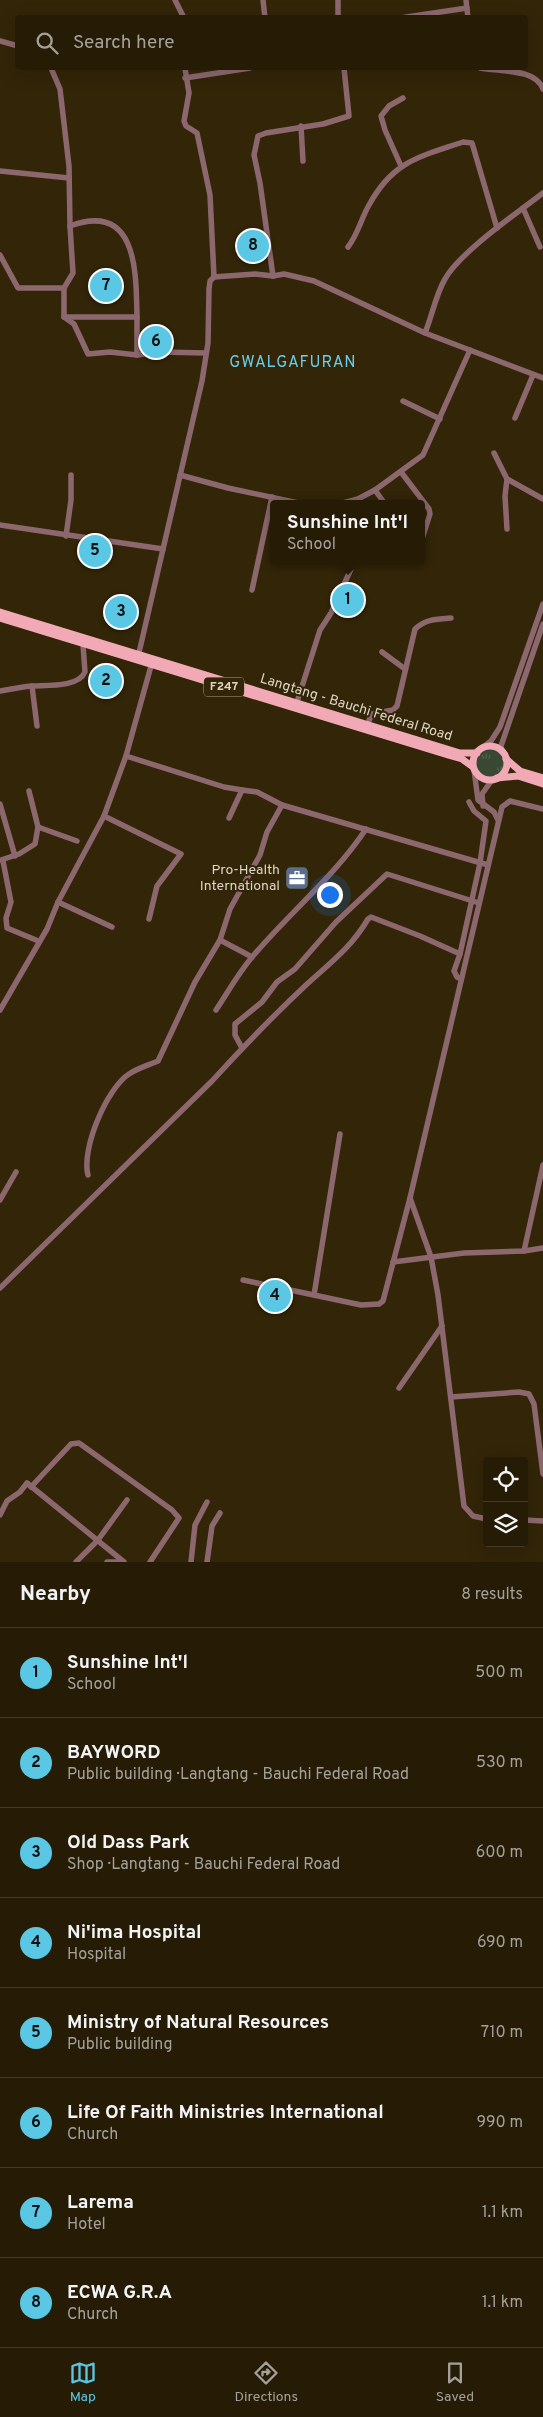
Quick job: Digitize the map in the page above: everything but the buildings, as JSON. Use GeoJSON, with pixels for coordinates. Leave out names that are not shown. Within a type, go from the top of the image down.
{"type":"FeatureCollection","features":[{"type":"Feature","properties":{"kind":"main road","name":"Langtang - Bauchi Federal Road"},"geometry":{"type":"LineString","coordinates":[[0,612],[138,658],[297,702],[460,753],[479,751]]}},
{"type":"Feature","properties":{"kind":"main road","name":"Langtang - Bauchi Federal Road"},"geometry":{"type":"LineString","coordinates":[[0,618],[83,646],[138,658],[151,666],[455,757],[474,769]]}},
{"type":"Feature","properties":{"kind":"main road","name":"F247"},"geometry":{"type":"LineString","coordinates":[[479,751],[492,747],[502,752]]}},
{"type":"Feature","properties":{"kind":"main road"},"geometry":{"type":"LineString","coordinates":[[474,769],[479,751]]}},
{"type":"Feature","properties":{"kind":"main road"},"geometry":{"type":"LineString","coordinates":[[502,752],[516,769],[543,778]]}},
{"type":"Feature","properties":{"kind":"main road"},"geometry":{"type":"LineString","coordinates":[[495,779],[504,772],[506,759]]}},
{"type":"Feature","properties":{"kind":"main road","name":"F247"},"geometry":{"type":"LineString","coordinates":[[474,769],[481,778],[495,779]]}},
{"type":"Feature","properties":{"kind":"main road"},"geometry":{"type":"LineString","coordinates":[[495,779],[518,776],[543,784]]}},
{"type":"Feature","properties":{"kind":"street"},"geometry":{"type":"LineString","coordinates":[[175,0],[182,15]]}},
{"type":"Feature","properties":{"kind":"street"},"geometry":{"type":"LineString","coordinates":[[263,0],[265,15]]}},
{"type":"Feature","properties":{"kind":"street"},"geometry":{"type":"LineString","coordinates":[[338,0],[338,15]]}},
{"type":"Feature","properties":{"kind":"street"},"geometry":{"type":"LineString","coordinates":[[466,0],[468,15]]}},
{"type":"Feature","properties":{"kind":"street"},"geometry":{"type":"LineString","coordinates":[[420,15],[467,8]]}},
{"type":"Feature","properties":{"kind":"street"},"geometry":{"type":"LineString","coordinates":[[0,42],[15,45]]}},
{"type":"Feature","properties":{"kind":"street"},"geometry":{"type":"LineString","coordinates":[[52,70],[60,89],[69,178],[73,273],[64,288],[64,317]]}},
{"type":"Feature","properties":{"kind":"street"},"geometry":{"type":"LineString","coordinates":[[138,658],[206,353],[209,290],[210,281],[214,276],[210,194],[196,133],[186,126],[184,121],[189,93],[185,70]]}},
{"type":"Feature","properties":{"kind":"street"},"geometry":{"type":"LineString","coordinates":[[186,78],[237,70]]}},
{"type":"Feature","properties":{"kind":"street"},"geometry":{"type":"LineString","coordinates":[[273,276],[260,183],[254,155],[258,136],[301,126],[323,124],[350,116],[344,70]]}},
{"type":"Feature","properties":{"kind":"street"},"geometry":{"type":"LineString","coordinates":[[492,70],[529,76],[538,81],[543,90]]}},
{"type":"Feature","properties":{"kind":"street"},"geometry":{"type":"LineString","coordinates":[[401,166],[384,130],[381,116],[383,111],[402,98]]}},
{"type":"Feature","properties":{"kind":"street"},"geometry":{"type":"LineString","coordinates":[[301,126],[303,161]]}},
{"type":"Feature","properties":{"kind":"street"},"geometry":{"type":"LineString","coordinates":[[348,246],[355,238],[376,193],[390,175],[401,166],[463,142],[472,143],[497,228]]}},
{"type":"Feature","properties":{"kind":"street"},"geometry":{"type":"LineString","coordinates":[[0,171],[10,174],[48,175],[69,178]]}},
{"type":"Feature","properties":{"kind":"street"},"geometry":{"type":"LineString","coordinates":[[425,333],[445,279],[461,260],[497,228],[543,193]]}},
{"type":"Feature","properties":{"kind":"street"},"geometry":{"type":"LineString","coordinates":[[524,208],[540,247]]}},
{"type":"Feature","properties":{"kind":"street"},"geometry":{"type":"LineString","coordinates":[[70,226],[104,222],[124,236],[129,242],[136,268],[137,355]]}},
{"type":"Feature","properties":{"kind":"street"},"geometry":{"type":"LineString","coordinates":[[0,255],[18,288],[64,288]]}},
{"type":"Feature","properties":{"kind":"street"},"geometry":{"type":"LineString","coordinates":[[214,276],[255,274],[273,276],[284,274],[314,281],[425,333],[543,378]]}},
{"type":"Feature","properties":{"kind":"street"},"geometry":{"type":"LineString","coordinates":[[64,317],[74,324],[88,354],[110,352],[137,355],[160,352],[206,353]]}},
{"type":"Feature","properties":{"kind":"street"},"geometry":{"type":"LineString","coordinates":[[64,317],[137,317]]}},
{"type":"Feature","properties":{"kind":"street"},"geometry":{"type":"LineString","coordinates":[[360,500],[423,455],[470,350]]}},
{"type":"Feature","properties":{"kind":"street"},"geometry":{"type":"LineString","coordinates":[[515,418],[533,375]]}},
{"type":"Feature","properties":{"kind":"street"},"geometry":{"type":"LineString","coordinates":[[403,401],[440,418]]}},
{"type":"Feature","properties":{"kind":"street"},"geometry":{"type":"LineString","coordinates":[[494,453],[507,479],[505,496],[507,529]]}},
{"type":"Feature","properties":{"kind":"street"},"geometry":{"type":"LineString","coordinates":[[401,472],[422,500]]}},
{"type":"Feature","properties":{"kind":"street"},"geometry":{"type":"LineString","coordinates":[[66,536],[70,517],[71,475]]}},
{"type":"Feature","properties":{"kind":"street"},"geometry":{"type":"LineString","coordinates":[[180,475],[285,500]]}},
{"type":"Feature","properties":{"kind":"street"},"geometry":{"type":"LineString","coordinates":[[507,479],[543,499]]}},
{"type":"Feature","properties":{"kind":"street"},"geometry":{"type":"LineString","coordinates":[[375,490],[382,500]]}},
{"type":"Feature","properties":{"kind":"street"},"geometry":{"type":"LineString","coordinates":[[425,505],[429,510],[425,527]]}},
{"type":"Feature","properties":{"kind":"street"},"geometry":{"type":"LineString","coordinates":[[252,590],[270,506]]}},
{"type":"Feature","properties":{"kind":"street"},"geometry":{"type":"LineString","coordinates":[[0,525],[163,549]]}},
{"type":"Feature","properties":{"kind":"street"},"geometry":{"type":"LineString","coordinates":[[297,702],[320,630],[331,613],[351,569]]}},
{"type":"Feature","properties":{"kind":"street"},"geometry":{"type":"LineString","coordinates":[[479,751],[491,741],[500,727],[543,604]]}},
{"type":"Feature","properties":{"kind":"street"},"geometry":{"type":"LineString","coordinates":[[367,725],[372,714],[393,710],[397,706],[415,629],[422,622],[451,618]]}},
{"type":"Feature","properties":{"kind":"street"},"geometry":{"type":"LineString","coordinates":[[502,752],[504,737],[543,624]]}},
{"type":"Feature","properties":{"kind":"street"},"geometry":{"type":"LineString","coordinates":[[0,691],[32,686],[62,685],[83,676],[85,672],[83,646]]}},
{"type":"Feature","properties":{"kind":"street"},"geometry":{"type":"LineString","coordinates":[[382,652],[406,668]]}},
{"type":"Feature","properties":{"kind":"street"},"geometry":{"type":"LineString","coordinates":[[0,1010],[47,929],[58,902],[104,816],[126,756],[151,666]]}},
{"type":"Feature","properties":{"kind":"street"},"geometry":{"type":"LineString","coordinates":[[32,686],[37,726]]}},
{"type":"Feature","properties":{"kind":"street"},"geometry":{"type":"LineString","coordinates":[[126,756],[224,787],[257,792],[282,805],[488,865]]}},
{"type":"Feature","properties":{"kind":"street"},"geometry":{"type":"LineString","coordinates":[[474,769],[478,800],[483,806],[494,812],[498,820]]}},
{"type":"Feature","properties":{"kind":"street"},"geometry":{"type":"LineString","coordinates":[[483,806],[482,794],[495,779]]}},
{"type":"Feature","properties":{"kind":"street"},"geometry":{"type":"LineString","coordinates":[[230,818],[242,790]]}},
{"type":"Feature","properties":{"kind":"street"},"geometry":{"type":"LineString","coordinates":[[29,791],[38,827],[35,844],[15,856],[2,860],[11,902],[6,918],[7,928],[36,940]]}},
{"type":"Feature","properties":{"kind":"street"},"geometry":{"type":"LineString","coordinates":[[243,1280],[361,1305],[379,1304],[386,1294],[388,1274],[410,1198],[502,807],[510,801],[543,809]]}},
{"type":"Feature","properties":{"kind":"street"},"geometry":{"type":"LineString","coordinates":[[461,979],[457,977],[454,971],[460,954],[480,863],[486,820],[474,811],[469,802]]}},
{"type":"Feature","properties":{"kind":"street"},"geometry":{"type":"LineString","coordinates":[[0,804],[15,856]]}},
{"type":"Feature","properties":{"kind":"street"},"geometry":{"type":"LineString","coordinates":[[88,1175],[88,1151],[92,1130],[108,1099],[128,1074],[158,1061],[195,982],[220,940],[230,909],[260,855],[267,832],[282,805]]}},
{"type":"Feature","properties":{"kind":"street"},"geometry":{"type":"LineString","coordinates":[[104,816],[181,854],[181,857],[158,886],[149,919]]}},
{"type":"Feature","properties":{"kind":"street"},"geometry":{"type":"LineString","coordinates":[[38,827],[77,841]]}},
{"type":"Feature","properties":{"kind":"street"},"geometry":{"type":"LineString","coordinates":[[216,1010],[252,957],[309,899],[338,866],[366,829]]}},
{"type":"Feature","properties":{"kind":"street"},"geometry":{"type":"LineString","coordinates":[[242,1048],[235,1034],[235,1024],[262,1002],[278,982],[295,969],[336,922],[387,874],[479,904]]}},
{"type":"Feature","properties":{"kind":"street"},"geometry":{"type":"LineString","coordinates":[[58,902],[112,927]]}},
{"type":"Feature","properties":{"kind":"street"},"geometry":{"type":"LineString","coordinates":[[0,1288],[212,1081],[242,1048],[308,984],[346,951],[371,917],[460,954]]}},
{"type":"Feature","properties":{"kind":"street"},"geometry":{"type":"LineString","coordinates":[[220,940],[252,957]]}},
{"type":"Feature","properties":{"kind":"street"},"geometry":{"type":"LineString","coordinates":[[314,1295],[340,1134]]}},
{"type":"Feature","properties":{"kind":"street"},"geometry":{"type":"LineString","coordinates":[[524,1251],[543,1165]]}},
{"type":"Feature","properties":{"kind":"street"},"geometry":{"type":"LineString","coordinates":[[0,1200],[16,1172]]}},
{"type":"Feature","properties":{"kind":"street"},"geometry":{"type":"LineString","coordinates":[[410,1198],[431,1257],[442,1326],[464,1506],[473,1516],[483,1518]]}},
{"type":"Feature","properties":{"kind":"street"},"geometry":{"type":"LineString","coordinates":[[393,1262],[464,1253],[524,1251],[543,1248]]}},
{"type":"Feature","properties":{"kind":"street"},"geometry":{"type":"LineString","coordinates":[[399,1388],[442,1326]]}},
{"type":"Feature","properties":{"kind":"street"},"geometry":{"type":"LineString","coordinates":[[451,1397],[519,1392],[529,1394],[534,1404],[543,1474]]}},
{"type":"Feature","properties":{"kind":"street"},"geometry":{"type":"LineString","coordinates":[[31,1487],[71,1444],[79,1443],[172,1510],[179,1518],[150,1562]]}},
{"type":"Feature","properties":{"kind":"street"},"geometry":{"type":"LineString","coordinates":[[0,1515],[12,1496],[20,1492],[27,1483],[124,1562]]}},
{"type":"Feature","properties":{"kind":"street"},"geometry":{"type":"LineString","coordinates":[[76,1562],[98,1540],[127,1500]]}},
{"type":"Feature","properties":{"kind":"street"},"geometry":{"type":"LineString","coordinates":[[191,1562],[195,1525],[208,1502]]}},
{"type":"Feature","properties":{"kind":"street"},"geometry":{"type":"LineString","coordinates":[[206,1562],[212,1526],[220,1513]]}},
{"type":"Feature","properties":{"kind":"street"},"geometry":{"type":"LineString","coordinates":[[528,1520],[543,1521]]}},
{"type":"Feature","properties":{"kind":"street"},"geometry":{"type":"LineString","coordinates":[[107,1562],[118,1562]]}},
{"type":"Feature","properties":{"kind":"green space"},"geometry":{"type":"Polygon","coordinates":[[[489,748],[500,752],[504,763],[500,774],[489,778],[478,774],[474,763],[478,752],[489,748]]]}},
{"type":"Feature","properties":{"kind":"place","name":"ECWA G.R.A"},"geometry":{"type":"Point","coordinates":[253,246]}},
{"type":"Feature","properties":{"kind":"place","name":"Larema"},"geometry":{"type":"Point","coordinates":[106,286]}},
{"type":"Feature","properties":{"kind":"place","name":"Life Of Faith Ministries International"},"geometry":{"type":"Point","coordinates":[156,342]}},
{"type":"Feature","properties":{"kind":"place","name":"Ministry of Natural Resources"},"geometry":{"type":"Point","coordinates":[95,551]}},
{"type":"Feature","properties":{"kind":"place","name":"Sunshine Int'l"},"geometry":{"type":"Point","coordinates":[348,600]}},
{"type":"Feature","properties":{"kind":"place","name":"Old Dass Park"},"geometry":{"type":"Point","coordinates":[121,612]}},
{"type":"Feature","properties":{"kind":"place","name":"BAYWORD"},"geometry":{"type":"Point","coordinates":[106,681]}},
{"type":"Feature","properties":{"kind":"place","name":"Pro-Health International"},"geometry":{"type":"Point","coordinates":[297,878]}},
{"type":"Feature","properties":{"kind":"place","name":"Ni'ima Hospital"},"geometry":{"type":"Point","coordinates":[275,1296]}},
{"type":"Feature","properties":{"kind":"district","name":"GWALGAFURAN"},"geometry":{"type":"Point","coordinates":[293,363]}}]}
